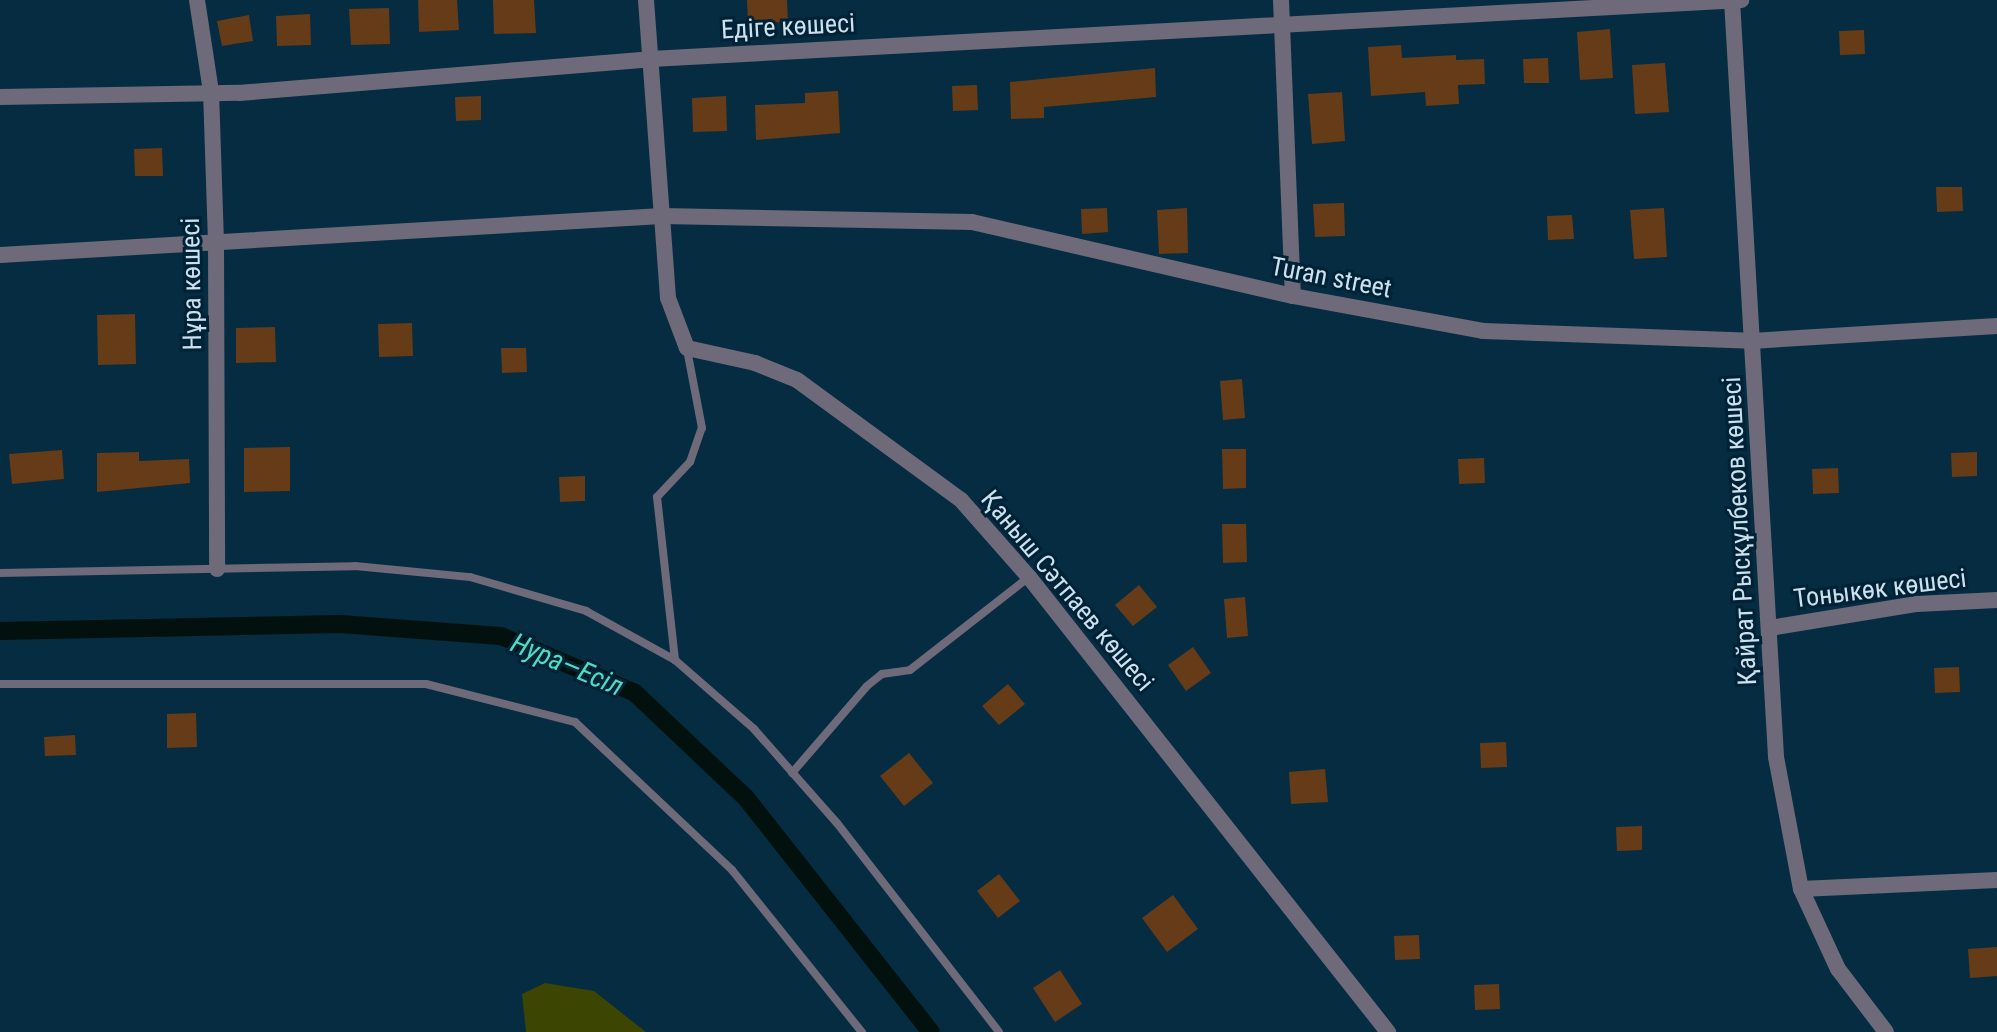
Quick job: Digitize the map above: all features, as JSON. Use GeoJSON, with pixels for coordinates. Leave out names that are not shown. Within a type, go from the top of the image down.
{"type":"FeatureCollection","features":[{"type":"Feature","properties":{"kind":"street","name":"Нұра көшесі"},"geometry":{"type":"LineString","coordinates":[[197,0],[211,91],[216,243],[217,569]]}},
{"type":"Feature","properties":{"kind":"street"},"geometry":{"type":"LineString","coordinates":[[646,0],[668,298],[687,348]]}},
{"type":"Feature","properties":{"kind":"street"},"geometry":{"type":"LineString","coordinates":[[1281,0],[1293,296]]}},
{"type":"Feature","properties":{"kind":"street","name":"Қайрат Рысқұлбеков көшесі"},"geometry":{"type":"LineString","coordinates":[[1732,0],[1776,757],[1801,889],[1838,969],[1886,1032]]}},
{"type":"Feature","properties":{"kind":"street","name":"Едіге көшесі"},"geometry":{"type":"LineString","coordinates":[[0,97],[211,91],[651,59],[1741,0]]}},
{"type":"Feature","properties":{"kind":"street","name":"Turan street"},"geometry":{"type":"LineString","coordinates":[[0,255],[662,216],[972,222],[1293,296],[1483,331],[1751,341],[1997,326]]}},
{"type":"Feature","properties":{"kind":"street","name":"Қаныш Сәтпаев көшесі"},"geometry":{"type":"LineString","coordinates":[[687,348],[755,363],[797,380],[961,500],[1029,577],[1388,1032]]}},
{"type":"Feature","properties":{"kind":"street","name":"Тоныкөк көшесі"},"geometry":{"type":"LineString","coordinates":[[1770,628],[1917,604],[1997,600]]}},
{"type":"Feature","properties":{"kind":"street"},"geometry":{"type":"LineString","coordinates":[[1801,889],[1997,880]]}},
{"type":"Feature","properties":{"kind":"lane"},"geometry":{"type":"LineString","coordinates":[[675,660],[657,497],[690,462],[702,428],[687,348]]}},
{"type":"Feature","properties":{"kind":"lane"},"geometry":{"type":"LineString","coordinates":[[0,573],[355,566],[470,577],[586,611],[675,660],[754,729],[999,1032]]}},
{"type":"Feature","properties":{"kind":"lane"},"geometry":{"type":"LineString","coordinates":[[792,773],[867,686],[882,674],[910,670],[1029,577]]}},
{"type":"Feature","properties":{"kind":"lane"},"geometry":{"type":"LineString","coordinates":[[0,684],[426,684],[575,722],[732,870],[862,1032]]}},
{"type":"Feature","properties":{"kind":"green space"},"geometry":{"type":"Polygon","coordinates":[[[545,983],[594,991],[646,1032],[526,1032],[522,994],[545,983]]]}},
{"type":"Feature","properties":{"kind":"building"},"geometry":{"type":"Polygon","coordinates":[[[418,0],[457,0],[459,30],[419,32],[418,0]]]}},
{"type":"Feature","properties":{"kind":"building"},"geometry":{"type":"Polygon","coordinates":[[[493,0],[534,0],[536,33],[494,34],[493,0]]]}},
{"type":"Feature","properties":{"kind":"building"},"geometry":{"type":"Polygon","coordinates":[[[747,0],[787,0],[788,22],[748,23],[747,0]]]}},
{"type":"Feature","properties":{"kind":"building"},"geometry":{"type":"Polygon","coordinates":[[[389,8],[390,44],[351,45],[349,9],[389,8]]]}},
{"type":"Feature","properties":{"kind":"building"},"geometry":{"type":"Polygon","coordinates":[[[310,14],[311,45],[277,46],[276,16],[310,14]]]}},
{"type":"Feature","properties":{"kind":"building"},"geometry":{"type":"Polygon","coordinates":[[[249,15],[253,41],[222,46],[217,21],[249,15]]]}},
{"type":"Feature","properties":{"kind":"building"},"geometry":{"type":"Polygon","coordinates":[[[1610,29],[1613,78],[1580,80],[1577,32],[1610,29]]]}},
{"type":"Feature","properties":{"kind":"building"},"geometry":{"type":"Polygon","coordinates":[[[1864,30],[1865,54],[1840,55],[1839,31],[1864,30]]]}},
{"type":"Feature","properties":{"kind":"building"},"geometry":{"type":"Polygon","coordinates":[[[1401,45],[1402,58],[1456,55],[1456,60],[1484,59],[1485,84],[1458,85],[1459,104],[1426,106],[1425,92],[1371,96],[1368,47],[1401,45]]]}},
{"type":"Feature","properties":{"kind":"building"},"geometry":{"type":"Polygon","coordinates":[[[1548,58],[1549,83],[1524,83],[1523,59],[1548,58]]]}},
{"type":"Feature","properties":{"kind":"building"},"geometry":{"type":"Polygon","coordinates":[[[1665,63],[1669,112],[1635,114],[1632,65],[1665,63]]]}},
{"type":"Feature","properties":{"kind":"building"},"geometry":{"type":"Polygon","coordinates":[[[1155,68],[1156,97],[1044,107],[1044,118],[1011,119],[1010,82],[1155,68]]]}},
{"type":"Feature","properties":{"kind":"building"},"geometry":{"type":"Polygon","coordinates":[[[977,85],[978,110],[953,111],[952,86],[977,85]]]}},
{"type":"Feature","properties":{"kind":"building"},"geometry":{"type":"Polygon","coordinates":[[[838,91],[840,133],[756,140],[755,105],[805,103],[805,93],[838,91]]]}},
{"type":"Feature","properties":{"kind":"building"},"geometry":{"type":"Polygon","coordinates":[[[1342,92],[1345,141],[1312,144],[1308,94],[1342,92]]]}},
{"type":"Feature","properties":{"kind":"building"},"geometry":{"type":"Polygon","coordinates":[[[481,96],[481,120],[456,121],[455,97],[481,96]]]}},
{"type":"Feature","properties":{"kind":"building"},"geometry":{"type":"Polygon","coordinates":[[[726,96],[727,131],[693,132],[692,98],[726,96]]]}},
{"type":"Feature","properties":{"kind":"building"},"geometry":{"type":"Polygon","coordinates":[[[162,148],[163,176],[135,176],[134,149],[162,148]]]}},
{"type":"Feature","properties":{"kind":"building"},"geometry":{"type":"Polygon","coordinates":[[[1936,187],[1962,187],[1963,211],[1937,212],[1936,187]]]}},
{"type":"Feature","properties":{"kind":"building"},"geometry":{"type":"Polygon","coordinates":[[[1344,203],[1345,236],[1315,237],[1313,204],[1344,203]]]}},
{"type":"Feature","properties":{"kind":"building"},"geometry":{"type":"Polygon","coordinates":[[[1107,208],[1108,232],[1082,234],[1081,209],[1107,208]]]}},
{"type":"Feature","properties":{"kind":"building"},"geometry":{"type":"Polygon","coordinates":[[[1187,208],[1188,253],[1159,254],[1157,210],[1187,208]]]}},
{"type":"Feature","properties":{"kind":"building"},"geometry":{"type":"Polygon","coordinates":[[[1664,208],[1667,257],[1634,259],[1630,210],[1664,208]]]}},
{"type":"Feature","properties":{"kind":"building"},"geometry":{"type":"Polygon","coordinates":[[[1572,215],[1574,239],[1548,240],[1547,216],[1572,215]]]}},
{"type":"Feature","properties":{"kind":"building"},"geometry":{"type":"Polygon","coordinates":[[[135,314],[136,364],[98,365],[97,315],[135,314]]]}},
{"type":"Feature","properties":{"kind":"building"},"geometry":{"type":"Polygon","coordinates":[[[412,323],[413,356],[379,357],[378,324],[412,323]]]}},
{"type":"Feature","properties":{"kind":"building"},"geometry":{"type":"Polygon","coordinates":[[[275,327],[276,362],[236,363],[236,328],[275,327]]]}},
{"type":"Feature","properties":{"kind":"building"},"geometry":{"type":"Polygon","coordinates":[[[501,348],[526,348],[527,372],[502,373],[501,348]]]}},
{"type":"Feature","properties":{"kind":"building"},"geometry":{"type":"Polygon","coordinates":[[[1242,379],[1245,418],[1223,420],[1220,381],[1242,379]]]}},
{"type":"Feature","properties":{"kind":"building"},"geometry":{"type":"Polygon","coordinates":[[[290,447],[290,491],[244,492],[244,448],[290,447]]]}},
{"type":"Feature","properties":{"kind":"building"},"geometry":{"type":"Polygon","coordinates":[[[1222,449],[1246,449],[1246,488],[1223,489],[1222,449]]]}},
{"type":"Feature","properties":{"kind":"building"},"geometry":{"type":"Polygon","coordinates":[[[62,450],[64,479],[12,484],[9,454],[62,450]]]}},
{"type":"Feature","properties":{"kind":"building"},"geometry":{"type":"Polygon","coordinates":[[[139,452],[139,461],[189,459],[190,483],[97,492],[97,453],[139,452]]]}},
{"type":"Feature","properties":{"kind":"building"},"geometry":{"type":"Polygon","coordinates":[[[1977,452],[1977,476],[1952,477],[1951,453],[1977,452]]]}},
{"type":"Feature","properties":{"kind":"building"},"geometry":{"type":"Polygon","coordinates":[[[1484,458],[1485,483],[1459,484],[1458,459],[1484,458]]]}},
{"type":"Feature","properties":{"kind":"building"},"geometry":{"type":"Polygon","coordinates":[[[1838,468],[1839,493],[1813,494],[1812,469],[1838,468]]]}},
{"type":"Feature","properties":{"kind":"building"},"geometry":{"type":"Polygon","coordinates":[[[585,476],[585,501],[560,502],[559,477],[585,476]]]}},
{"type":"Feature","properties":{"kind":"building"},"geometry":{"type":"Polygon","coordinates":[[[1222,524],[1246,524],[1247,562],[1223,563],[1222,524]]]}},
{"type":"Feature","properties":{"kind":"building"},"geometry":{"type":"Polygon","coordinates":[[[1139,585],[1157,607],[1133,626],[1115,605],[1139,585]]]}},
{"type":"Feature","properties":{"kind":"building"},"geometry":{"type":"Polygon","coordinates":[[[1245,597],[1248,636],[1227,638],[1224,599],[1245,597]]]}},
{"type":"Feature","properties":{"kind":"building"},"geometry":{"type":"Polygon","coordinates":[[[1193,647],[1211,673],[1186,691],[1168,665],[1193,647]]]}},
{"type":"Feature","properties":{"kind":"building"},"geometry":{"type":"Polygon","coordinates":[[[1959,667],[1960,692],[1935,693],[1934,668],[1959,667]]]}},
{"type":"Feature","properties":{"kind":"building"},"geometry":{"type":"Polygon","coordinates":[[[1008,684],[1025,704],[999,725],[982,706],[1008,684]]]}},
{"type":"Feature","properties":{"kind":"building"},"geometry":{"type":"Polygon","coordinates":[[[196,713],[197,747],[167,748],[167,714],[196,713]]]}},
{"type":"Feature","properties":{"kind":"building"},"geometry":{"type":"Polygon","coordinates":[[[75,735],[76,755],[45,756],[44,737],[75,735]]]}},
{"type":"Feature","properties":{"kind":"building"},"geometry":{"type":"Polygon","coordinates":[[[1506,742],[1507,767],[1481,768],[1480,743],[1506,742]]]}},
{"type":"Feature","properties":{"kind":"building"},"geometry":{"type":"Polygon","coordinates":[[[909,753],[933,783],[904,806],[880,776],[909,753]]]}},
{"type":"Feature","properties":{"kind":"building"},"geometry":{"type":"Polygon","coordinates":[[[1325,769],[1328,802],[1291,804],[1289,772],[1325,769]]]}},
{"type":"Feature","properties":{"kind":"building"},"geometry":{"type":"Polygon","coordinates":[[[1642,826],[1642,850],[1617,851],[1616,827],[1642,826]]]}},
{"type":"Feature","properties":{"kind":"building"},"geometry":{"type":"Polygon","coordinates":[[[999,874],[1020,901],[998,918],[977,891],[999,874]]]}},
{"type":"Feature","properties":{"kind":"building"},"geometry":{"type":"Polygon","coordinates":[[[1173,895],[1198,929],[1167,952],[1142,918],[1173,895]]]}},
{"type":"Feature","properties":{"kind":"building"},"geometry":{"type":"Polygon","coordinates":[[[1419,935],[1420,959],[1395,960],[1394,936],[1419,935]]]}},
{"type":"Feature","properties":{"kind":"building"},"geometry":{"type":"Polygon","coordinates":[[[1997,947],[1997,976],[1970,978],[1968,949],[1997,947]]]}},
{"type":"Feature","properties":{"kind":"building"},"geometry":{"type":"Polygon","coordinates":[[[1060,970],[1082,1004],[1055,1022],[1033,988],[1060,970]]]}},
{"type":"Feature","properties":{"kind":"building"},"geometry":{"type":"Polygon","coordinates":[[[1499,984],[1500,1009],[1475,1010],[1474,985],[1499,984]]]}},
{"type":"Feature","properties":{"kind":"waterway","name":"Нура—Есіл"},"geometry":{"type":"LineString","coordinates":[[0,631],[340,624],[501,636],[635,693],[746,798],[931,1032]]}}]}
